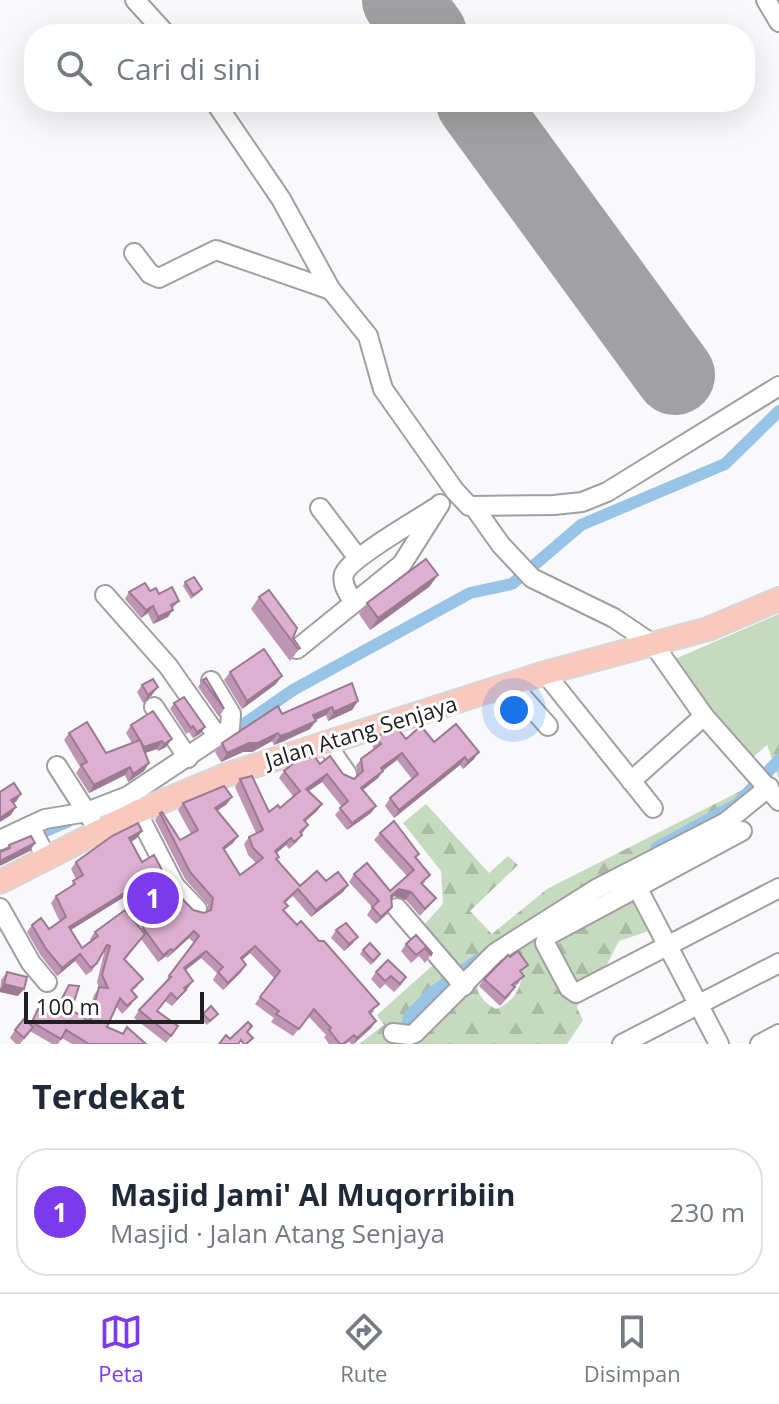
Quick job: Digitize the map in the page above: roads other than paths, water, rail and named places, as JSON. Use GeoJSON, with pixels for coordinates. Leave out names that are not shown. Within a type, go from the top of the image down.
{"type":"FeatureCollection","features":[{"type":"Feature","properties":{"kind":"main road","name":"Jalan Atang Senjaya"},"geometry":{"type":"LineString","coordinates":[[0,882],[36,839],[137,812],[184,770],[325,742],[545,673],[708,629],[779,599]]}},
{"type":"Feature","properties":{"kind":"street"},"geometry":{"type":"LineString","coordinates":[[135,0],[157,24]]}},
{"type":"Feature","properties":{"kind":"street"},"geometry":{"type":"LineString","coordinates":[[770,1],[779,22]]}},
{"type":"Feature","properties":{"kind":"street"},"geometry":{"type":"LineString","coordinates":[[222,112],[281,199],[331,290],[368,336],[383,389],[455,491],[474,507],[526,573],[614,618],[654,645],[704,716],[771,790],[726,822],[608,882],[495,953],[459,980],[402,1034]]}},
{"type":"Feature","properties":{"kind":"street"},"geometry":{"type":"LineString","coordinates":[[134,253],[150,274],[159,278],[216,250],[331,290]]}},
{"type":"Feature","properties":{"kind":"street"},"geometry":{"type":"LineString","coordinates":[[474,507],[582,502],[607,492],[779,386]]}},
{"type":"Feature","properties":{"kind":"street"},"geometry":{"type":"LineString","coordinates":[[354,603],[344,585],[343,576],[358,558],[455,491]]}},
{"type":"Feature","properties":{"kind":"street"},"geometry":{"type":"LineString","coordinates":[[297,649],[402,564],[440,504]]}},
{"type":"Feature","properties":{"kind":"street"},"geometry":{"type":"LineString","coordinates":[[320,508],[358,558]]}},
{"type":"Feature","properties":{"kind":"street"},"geometry":{"type":"LineString","coordinates":[[105,595],[168,666],[218,737]]}},
{"type":"Feature","properties":{"kind":"street"},"geometry":{"type":"LineString","coordinates":[[545,673],[653,808]]}},
{"type":"Feature","properties":{"kind":"street"},"geometry":{"type":"LineString","coordinates":[[0,840],[36,839],[54,817],[92,822],[128,796],[184,770],[230,728],[231,714],[211,681]]}},
{"type":"Feature","properties":{"kind":"street"},"geometry":{"type":"LineString","coordinates":[[511,684],[548,726]]}},
{"type":"Feature","properties":{"kind":"street"},"geometry":{"type":"LineString","coordinates":[[154,707],[184,770]]}},
{"type":"Feature","properties":{"kind":"street"},"geometry":{"type":"LineString","coordinates":[[631,781],[704,716]]}},
{"type":"Feature","properties":{"kind":"street"},"geometry":{"type":"LineString","coordinates":[[325,742],[347,774]]}},
{"type":"Feature","properties":{"kind":"street"},"geometry":{"type":"LineString","coordinates":[[57,766],[92,822]]}},
{"type":"Feature","properties":{"kind":"street"},"geometry":{"type":"LineString","coordinates":[[137,812],[175,886],[197,909]]}},
{"type":"Feature","properties":{"kind":"street"},"geometry":{"type":"LineString","coordinates":[[742,831],[547,936],[545,943],[569,988],[576,993],[779,888]]}},
{"type":"Feature","properties":{"kind":"street"},"geometry":{"type":"LineString","coordinates":[[637,887],[719,1044]]}},
{"type":"Feature","properties":{"kind":"street"},"geometry":{"type":"LineString","coordinates":[[0,908],[31,963],[47,982]]}},
{"type":"Feature","properties":{"kind":"street"},"geometry":{"type":"LineString","coordinates":[[397,908],[459,980]]}},
{"type":"Feature","properties":{"kind":"street"},"geometry":{"type":"LineString","coordinates":[[622,1044],[779,963]]}},
{"type":"Feature","properties":{"kind":"street"},"geometry":{"type":"LineString","coordinates":[[760,1044],[779,1034]]}},
{"type":"Feature","properties":{"kind":"waterway"},"geometry":{"type":"LineString","coordinates":[[227,736],[293,690],[470,593],[512,584],[581,525],[725,464],[779,411]]}},
{"type":"Feature","properties":{"kind":"waterway"},"geometry":{"type":"LineString","coordinates":[[656,848],[737,804],[779,760]]}},
{"type":"Feature","properties":{"kind":"waterway"},"geometry":{"type":"LineString","coordinates":[[0,850],[67,822]]}},
{"type":"Feature","properties":{"kind":"waterway"},"geometry":{"type":"LineString","coordinates":[[403,1044],[409,1017],[432,993],[478,960]]}},
{"type":"Feature","properties":{"kind":"place","name":"Masjid Jami' Al Muqorribiin"},"geometry":{"type":"Point","coordinates":[153,898]}}]}
